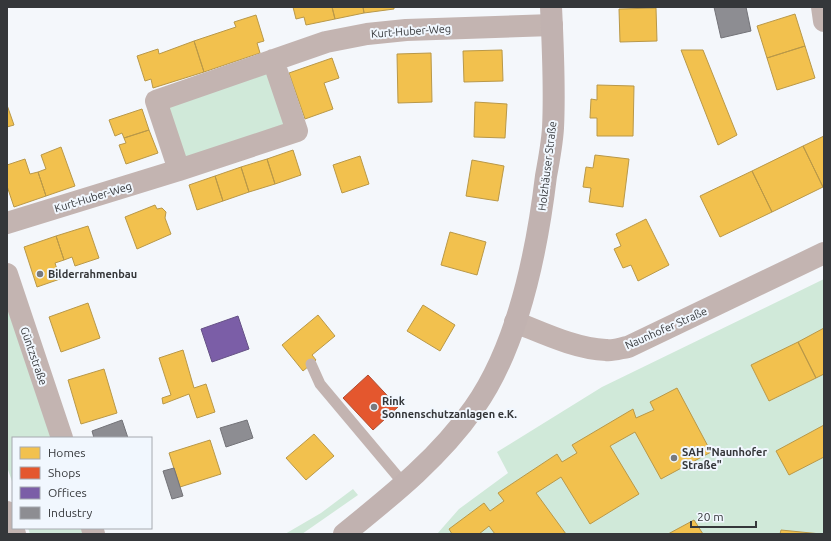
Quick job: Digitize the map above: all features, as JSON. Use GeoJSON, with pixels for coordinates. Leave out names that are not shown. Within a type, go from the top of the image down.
{"type":"FeatureCollection","features":[{"type":"Feature","properties":{"kind":"main road","name":"Holzhäuser Straße"},"geometry":{"type":"LineString","coordinates":[[515,322],[536,240],[543,205],[553,128],[552,16]]}},
{"type":"Feature","properties":{"kind":"main road"},"geometry":{"type":"LineString","coordinates":[[344,534],[404,484],[459,428],[475,407],[489,382],[504,353],[515,322]]}},
{"type":"Feature","properties":{"kind":"street"},"geometry":{"type":"LineString","coordinates":[[822,7],[824,20]]}},
{"type":"Feature","properties":{"kind":"street","name":"Kurt-Huber-Weg"},"geometry":{"type":"LineString","coordinates":[[179,170],[156,101],[326,42],[367,34],[552,16]]}},
{"type":"Feature","properties":{"kind":"street","name":"Kurt-Huber-Weg"},"geometry":{"type":"LineString","coordinates":[[7,223],[179,170],[297,131],[273,60]]}},
{"type":"Feature","properties":{"kind":"street","name":"Naunhofer Straße"},"geometry":{"type":"LineString","coordinates":[[515,322],[560,339],[590,348],[608,350],[628,347],[824,253]]}},
{"type":"Feature","properties":{"kind":"street","name":"Güntzstraße"},"geometry":{"type":"LineString","coordinates":[[7,274],[62,437]]}},
{"type":"Feature","properties":{"kind":"street"},"geometry":{"type":"LineString","coordinates":[[7,512],[12,526]]}},
{"type":"Feature","properties":{"kind":"lane"},"geometry":{"type":"LineString","coordinates":[[311,364],[320,384],[404,484]]}},
{"type":"Feature","properties":{"kind":"green space"},"geometry":{"type":"Polygon","coordinates":[[[270,70],[290,128],[184,161],[163,106],[270,70]]]}},
{"type":"Feature","properties":{"kind":"green space"},"geometry":{"type":"Polygon","coordinates":[[[824,279],[824,534],[437,534],[459,509],[508,473],[497,452],[602,387],[824,279]]]}},
{"type":"Feature","properties":{"kind":"green space"},"geometry":{"type":"Polygon","coordinates":[[[7,307],[52,437],[12,437],[12,481],[7,467],[7,307]]]}},
{"type":"Feature","properties":{"kind":"green space"},"geometry":{"type":"Polygon","coordinates":[[[353,489],[358,495],[302,534],[285,534],[321,513],[353,489]]]}},
{"type":"Feature","properties":{"kind":"green space"},"geometry":{"type":"Polygon","coordinates":[[[28,529],[82,529],[84,534],[30,534],[28,529]]]}},
{"type":"Feature","properties":{"kind":"building: Homes"},"geometry":{"type":"Polygon","coordinates":[[[293,7],[332,7],[335,19],[306,25],[304,17],[296,19],[293,7]]]}},
{"type":"Feature","properties":{"kind":"building: Homes"},"geometry":{"type":"Polygon","coordinates":[[[332,7],[363,7],[364,13],[335,19],[332,7]]]}},
{"type":"Feature","properties":{"kind":"building: Homes"},"geometry":{"type":"Polygon","coordinates":[[[363,7],[394,7],[394,9],[364,13],[363,7]]]}},
{"type":"Feature","properties":{"kind":"building: Homes"},"geometry":{"type":"Polygon","coordinates":[[[656,8],[657,41],[620,42],[619,9],[656,8]]]}},
{"type":"Feature","properties":{"kind":"building: Homes"},"geometry":{"type":"Polygon","coordinates":[[[795,14],[805,46],[767,58],[757,26],[795,14]]]}},
{"type":"Feature","properties":{"kind":"building: Homes"},"geometry":{"type":"Polygon","coordinates":[[[256,15],[264,41],[257,43],[260,53],[204,72],[194,41],[236,27],[234,22],[256,15]]]}},
{"type":"Feature","properties":{"kind":"building: Homes"},"geometry":{"type":"Polygon","coordinates":[[[194,41],[204,72],[153,88],[151,79],[145,81],[137,56],[158,49],[159,54],[194,41]]]}},
{"type":"Feature","properties":{"kind":"building: Homes"},"geometry":{"type":"Polygon","coordinates":[[[805,46],[815,78],[777,90],[767,58],[805,46]]]}},
{"type":"Feature","properties":{"kind":"building: Homes"},"geometry":{"type":"Polygon","coordinates":[[[502,50],[503,81],[464,82],[463,51],[502,50]]]}},
{"type":"Feature","properties":{"kind":"building: Homes"},"geometry":{"type":"Polygon","coordinates":[[[681,50],[703,50],[737,135],[718,145],[681,50]]]}},
{"type":"Feature","properties":{"kind":"building: Homes"},"geometry":{"type":"Polygon","coordinates":[[[431,53],[432,102],[398,103],[397,54],[431,53]]]}},
{"type":"Feature","properties":{"kind":"building: Homes"},"geometry":{"type":"Polygon","coordinates":[[[332,58],[339,78],[324,83],[333,109],[305,119],[289,73],[332,58]]]}},
{"type":"Feature","properties":{"kind":"building: Homes"},"geometry":{"type":"Polygon","coordinates":[[[597,85],[634,86],[633,136],[597,136],[597,118],[590,118],[591,99],[597,100],[597,85]]]}},
{"type":"Feature","properties":{"kind":"building: Homes"},"geometry":{"type":"Polygon","coordinates":[[[475,102],[507,104],[505,138],[474,137],[475,102]]]}},
{"type":"Feature","properties":{"kind":"building: Homes"},"geometry":{"type":"Polygon","coordinates":[[[7,105],[14,125],[7,127],[7,105]]]}},
{"type":"Feature","properties":{"kind":"building: Homes"},"geometry":{"type":"Polygon","coordinates":[[[142,109],[149,130],[124,138],[122,133],[115,136],[109,120],[142,109]]]}},
{"type":"Feature","properties":{"kind":"building: Homes"},"geometry":{"type":"Polygon","coordinates":[[[149,130],[158,153],[126,164],[119,145],[126,143],[124,138],[149,130]]]}},
{"type":"Feature","properties":{"kind":"building: Homes"},"geometry":{"type":"Polygon","coordinates":[[[824,136],[824,186],[823,187],[803,146],[824,136]]]}},
{"type":"Feature","properties":{"kind":"building: Homes"},"geometry":{"type":"Polygon","coordinates":[[[803,146],[823,187],[772,212],[752,171],[803,146]]]}},
{"type":"Feature","properties":{"kind":"building: Homes"},"geometry":{"type":"Polygon","coordinates":[[[61,147],[75,186],[46,196],[38,172],[46,169],[41,155],[61,147]]]}},
{"type":"Feature","properties":{"kind":"building: Homes"},"geometry":{"type":"Polygon","coordinates":[[[293,150],[301,175],[275,184],[267,159],[293,150]]]}},
{"type":"Feature","properties":{"kind":"building: Homes"},"geometry":{"type":"Polygon","coordinates":[[[595,155],[629,159],[623,207],[589,202],[591,188],[583,187],[586,167],[593,168],[595,155]]]}},
{"type":"Feature","properties":{"kind":"building: Homes"},"geometry":{"type":"Polygon","coordinates":[[[360,156],[369,184],[342,193],[333,165],[360,156]]]}},
{"type":"Feature","properties":{"kind":"building: Homes"},"geometry":{"type":"Polygon","coordinates":[[[25,159],[30,174],[38,172],[46,196],[14,207],[7,186],[7,165],[25,159]]]}},
{"type":"Feature","properties":{"kind":"building: Homes"},"geometry":{"type":"Polygon","coordinates":[[[267,159],[275,184],[249,192],[241,167],[267,159]]]}},
{"type":"Feature","properties":{"kind":"building: Homes"},"geometry":{"type":"Polygon","coordinates":[[[472,160],[504,166],[498,201],[466,196],[472,160]]]}},
{"type":"Feature","properties":{"kind":"building: Homes"},"geometry":{"type":"Polygon","coordinates":[[[241,167],[249,192],[223,201],[215,176],[241,167]]]}},
{"type":"Feature","properties":{"kind":"building: Homes"},"geometry":{"type":"Polygon","coordinates":[[[752,171],[772,212],[720,237],[700,196],[752,171]]]}},
{"type":"Feature","properties":{"kind":"building: Homes"},"geometry":{"type":"Polygon","coordinates":[[[215,176],[223,201],[197,210],[189,185],[215,176]]]}},
{"type":"Feature","properties":{"kind":"building: Homes"},"geometry":{"type":"Polygon","coordinates":[[[155,205],[157,209],[162,208],[166,212],[165,218],[171,234],[137,249],[125,217],[155,205]]]}},
{"type":"Feature","properties":{"kind":"building: Homes"},"geometry":{"type":"Polygon","coordinates":[[[646,219],[669,265],[638,281],[631,265],[623,268],[614,249],[621,246],[616,234],[646,219]]]}},
{"type":"Feature","properties":{"kind":"building: Homes"},"geometry":{"type":"Polygon","coordinates":[[[88,226],[99,258],[75,266],[72,257],[64,260],[56,236],[88,226]]]}},
{"type":"Feature","properties":{"kind":"building: Homes"},"geometry":{"type":"Polygon","coordinates":[[[450,232],[486,242],[477,275],[441,265],[450,232]]]}},
{"type":"Feature","properties":{"kind":"building: Homes"},"geometry":{"type":"Polygon","coordinates":[[[56,236],[64,260],[55,263],[60,279],[37,287],[24,247],[56,236]]]}},
{"type":"Feature","properties":{"kind":"building: Homes"},"geometry":{"type":"Polygon","coordinates":[[[88,303],[100,338],[61,352],[49,317],[88,303]]]}},
{"type":"Feature","properties":{"kind":"building: Homes"},"geometry":{"type":"Polygon","coordinates":[[[423,305],[455,325],[440,351],[407,331],[423,305]]]}},
{"type":"Feature","properties":{"kind":"building: Homes"},"geometry":{"type":"Polygon","coordinates":[[[318,315],[335,336],[312,355],[316,360],[303,371],[282,345],[318,315]]]}},
{"type":"Feature","properties":{"kind":"building: Homes"},"geometry":{"type":"Polygon","coordinates":[[[824,328],[824,374],[816,378],[798,342],[824,328]]]}},
{"type":"Feature","properties":{"kind":"building: Homes"},"geometry":{"type":"Polygon","coordinates":[[[798,342],[816,378],[769,401],[751,365],[798,342]]]}},
{"type":"Feature","properties":{"kind":"building: Homes"},"geometry":{"type":"Polygon","coordinates":[[[183,350],[194,388],[206,384],[215,412],[197,418],[189,394],[163,404],[162,398],[171,395],[159,358],[183,350]]]}},
{"type":"Feature","properties":{"kind":"building: Homes"},"geometry":{"type":"Polygon","coordinates":[[[104,369],[117,413],[81,424],[68,380],[104,369]]]}},
{"type":"Feature","properties":{"kind":"building: Homes","name":"SAH \"Naunhofer Straße\""},"geometry":{"type":"Polygon","coordinates":[[[677,388],[711,452],[661,479],[635,432],[610,446],[639,494],[590,524],[561,477],[536,493],[566,534],[495,534],[489,526],[479,534],[452,534],[449,529],[484,503],[490,511],[504,501],[498,493],[557,454],[562,462],[577,453],[572,445],[633,409],[636,418],[654,410],[650,402],[677,388]]]}},
{"type":"Feature","properties":{"kind":"building: Homes"},"geometry":{"type":"Polygon","coordinates":[[[824,425],[824,457],[789,475],[776,451],[824,425]]]}},
{"type":"Feature","properties":{"kind":"building: Homes"},"geometry":{"type":"Polygon","coordinates":[[[314,434],[334,456],[306,480],[286,458],[314,434]]]}},
{"type":"Feature","properties":{"kind":"building: Homes"},"geometry":{"type":"Polygon","coordinates":[[[210,440],[221,474],[180,487],[169,453],[210,440]]]}},
{"type":"Feature","properties":{"kind":"building: Homes"},"geometry":{"type":"Polygon","coordinates":[[[694,520],[703,534],[668,534],[694,520]]]}},
{"type":"Feature","properties":{"kind":"building: Homes"},"geometry":{"type":"Polygon","coordinates":[[[781,530],[821,534],[780,534],[781,530]]]}},
{"type":"Feature","properties":{"kind":"building: Shops"},"geometry":{"type":"Polygon","coordinates":[[[368,375],[398,407],[373,430],[343,398],[368,375]]]}},
{"type":"Feature","properties":{"kind":"building: Offices"},"geometry":{"type":"Polygon","coordinates":[[[238,316],[249,349],[212,362],[201,329],[238,316]]]}},
{"type":"Feature","properties":{"kind":"building: Industry"},"geometry":{"type":"Polygon","coordinates":[[[714,7],[746,7],[751,31],[721,38],[714,7]]]}},
{"type":"Feature","properties":{"kind":"building: Industry"},"geometry":{"type":"Polygon","coordinates":[[[122,420],[128,437],[94,437],[92,431],[122,420]]]}},
{"type":"Feature","properties":{"kind":"building: Industry"},"geometry":{"type":"Polygon","coordinates":[[[247,420],[253,438],[226,447],[220,428],[247,420]]]}},
{"type":"Feature","properties":{"kind":"building: Industry"},"geometry":{"type":"Polygon","coordinates":[[[174,468],[183,496],[172,499],[163,471],[174,468]]]}},
{"type":"Feature","properties":{"kind":"place","name":"Bilderrahmenbau"},"geometry":{"type":"Point","coordinates":[40,274]}},
{"type":"Feature","properties":{"kind":"place","name":"Rink Sonnenschutzanlagen e.K."},"geometry":{"type":"Point","coordinates":[374,407]}},
{"type":"Feature","properties":{"kind":"place","name":"SAH \"Naunhofer Straße\""},"geometry":{"type":"Point","coordinates":[674,458]}}]}
